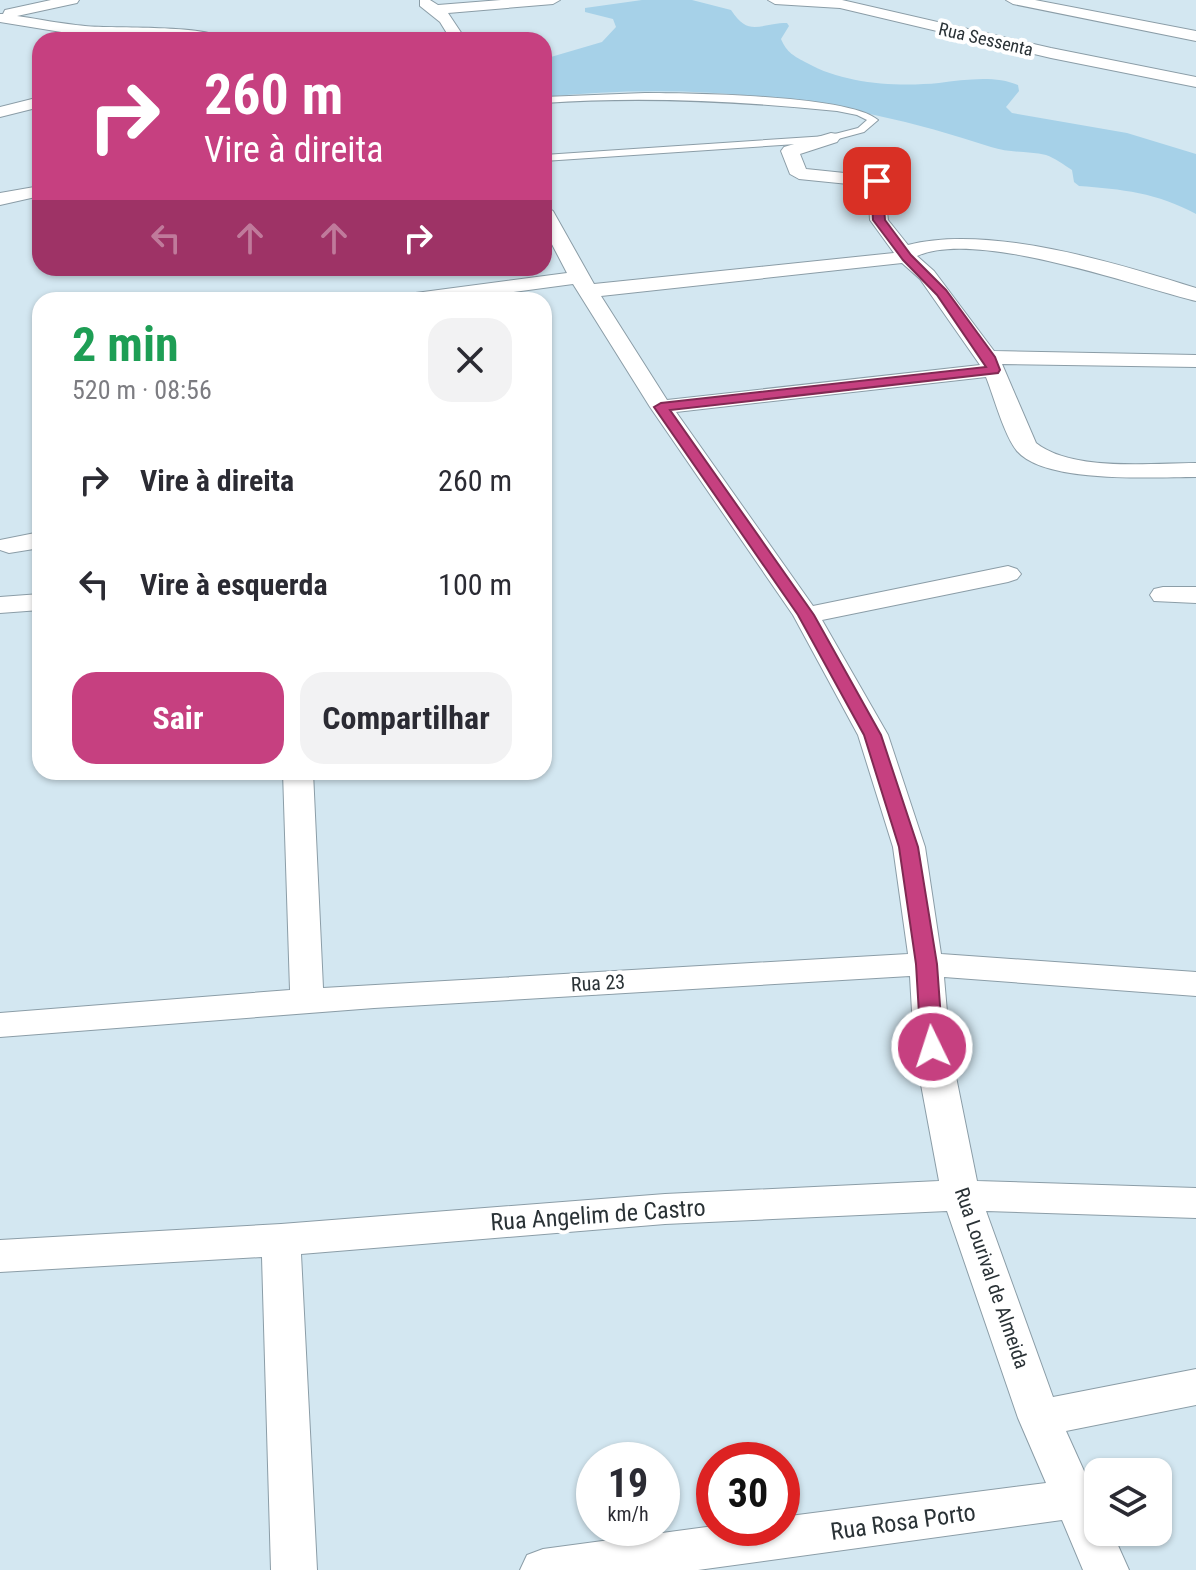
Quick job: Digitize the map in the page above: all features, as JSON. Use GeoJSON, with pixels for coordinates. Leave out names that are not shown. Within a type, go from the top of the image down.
{"type":"FeatureCollection","features":[{"type":"Feature","properties":{"kind":"street"},"geometry":{"type":"LineString","coordinates":[[0,16],[72,0]]}},
{"type":"Feature","properties":{"kind":"street"},"geometry":{"type":"LineString","coordinates":[[421,0],[455,32]]}},
{"type":"Feature","properties":{"kind":"street"},"geometry":{"type":"LineString","coordinates":[[434,10],[553,0]]}},
{"type":"Feature","properties":{"kind":"street","name":"Rua Sessenta"},"geometry":{"type":"LineString","coordinates":[[775,0],[847,2],[1051,53],[1196,82]]}},
{"type":"Feature","properties":{"kind":"street"},"geometry":{"type":"LineString","coordinates":[[1013,0],[1196,36]]}},
{"type":"Feature","properties":{"kind":"street"},"geometry":{"type":"LineString","coordinates":[[0,16],[86,31],[111,32]]}},
{"type":"Feature","properties":{"kind":"street"},"geometry":{"type":"LineString","coordinates":[[1168,77],[1187,64]]}},
{"type":"Feature","properties":{"kind":"street"},"geometry":{"type":"LineString","coordinates":[[0,112],[32,104]]}},
{"type":"Feature","properties":{"kind":"street"},"geometry":{"type":"LineString","coordinates":[[831,138],[790,151],[799,174],[877,181],[879,220],[907,257],[927,275],[991,364],[1026,447],[1036,459],[1075,467],[1196,470]]}},
{"type":"Feature","properties":{"kind":"street"},"geometry":{"type":"LineString","coordinates":[[0,199],[32,193]]}},
{"type":"Feature","properties":{"kind":"street","name":"Rua Lourival de Almeida"},"geometry":{"type":"LineString","coordinates":[[552,226],[584,284],[661,407],[806,615],[873,735],[909,847],[926,964],[932,1047],[961,1195],[1039,1418],[1106,1570]]}},
{"type":"Feature","properties":{"kind":"street"},"geometry":{"type":"LineString","coordinates":[[907,257],[909,251],[916,247],[933,244],[1058,257],[1120,271],[1196,295]]}},
{"type":"Feature","properties":{"kind":"street"},"geometry":{"type":"LineString","coordinates":[[496,292],[907,257]]}},
{"type":"Feature","properties":{"kind":"street"},"geometry":{"type":"LineString","coordinates":[[661,407],[991,364],[1196,361]]}},
{"type":"Feature","properties":{"kind":"street"},"geometry":{"type":"LineString","coordinates":[[9,545],[32,541]]}},
{"type":"Feature","properties":{"kind":"street"},"geometry":{"type":"LineString","coordinates":[[806,615],[1008,574]]}},
{"type":"Feature","properties":{"kind":"street"},"geometry":{"type":"LineString","coordinates":[[1163,595],[1196,595]]}},
{"type":"Feature","properties":{"kind":"street"},"geometry":{"type":"LineString","coordinates":[[0,605],[32,603]]}},
{"type":"Feature","properties":{"kind":"street"},"geometry":{"type":"LineString","coordinates":[[298,780],[307,1002]]}},
{"type":"Feature","properties":{"kind":"street","name":"Rua 23"},"geometry":{"type":"LineString","coordinates":[[0,1025],[307,1002],[926,964],[1196,984]]}},
{"type":"Feature","properties":{"kind":"street","name":"Rua Angelim de Castro"},"geometry":{"type":"LineString","coordinates":[[0,1256],[281,1240],[665,1209],[961,1195],[1196,1203]]}},
{"type":"Feature","properties":{"kind":"street"},"geometry":{"type":"LineString","coordinates":[[281,1240],[294,1570]]}},
{"type":"Feature","properties":{"kind":"street"},"geometry":{"type":"LineString","coordinates":[[1039,1418],[1196,1387]]}},
{"type":"Feature","properties":{"kind":"street","name":"Rua Rosa Porto"},"geometry":{"type":"LineString","coordinates":[[543,1570],[1073,1499]]}},
{"type":"Feature","properties":{"kind":"lane"},"geometry":{"type":"LineString","coordinates":[[552,100],[724,96],[834,108],[861,113],[873,120],[861,130],[831,138],[552,157]]}},
{"type":"Feature","properties":{"kind":"shaded area"},"geometry":{"type":"Polygon","coordinates":[[[642,0],[692,0],[731,10],[737,19],[750,26],[787,23],[789,26],[781,39],[791,54],[837,76],[906,85],[989,79],[1018,85],[1019,91],[1006,107],[1012,113],[1127,133],[1196,154],[1196,214],[1168,201],[1139,193],[1079,186],[1074,182],[1072,170],[1046,155],[998,149],[936,130],[826,105],[715,93],[659,91],[552,96],[552,57],[602,42],[616,27],[613,19],[585,12],[585,8],[642,0]]]}},
{"type":"Feature","properties":{"kind":"route"},"geometry":{"type":"LineString","coordinates":[[877,181],[879,220],[907,257],[941,292],[994,370],[661,407],[806,615],[873,735],[909,847],[926,964],[932,1047]]}}]}
